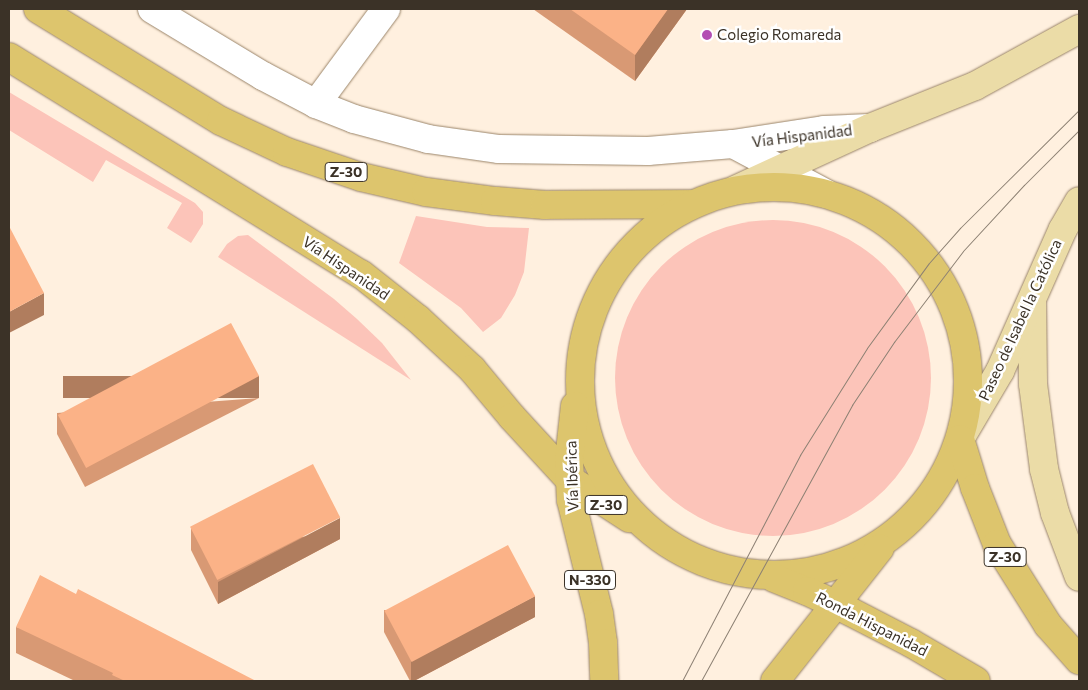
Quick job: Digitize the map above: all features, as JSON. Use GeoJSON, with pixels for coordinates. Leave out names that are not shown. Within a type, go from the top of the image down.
{"type":"FeatureCollection","features":[{"type":"Feature","properties":{"kind":"highway","name":"Z-30"},"geometry":{"type":"LineString","coordinates":[[38,9],[221,121],[287,152],[360,177],[426,192],[512,203],[545,205],[693,204]]}},
{"type":"Feature","properties":{"kind":"highway","name":"Vía Hispanidad"},"geometry":{"type":"LineString","coordinates":[[9,56],[360,274],[385,292],[472,369],[512,417],[569,479],[644,528],[690,555],[717,566],[765,574]]}},
{"type":"Feature","properties":{"kind":"highway"},"geometry":{"type":"LineString","coordinates":[[644,528],[604,476],[591,448],[583,418],[579,388],[581,355],[588,323],[600,292],[617,265],[639,240],[665,220],[693,204],[735,190],[781,187],[827,194],[856,205],[884,220],[909,241],[940,279],[956,313],[965,343],[968,376],[967,408],[960,439],[939,484],[908,522],[889,537],[867,551],[818,570],[792,574],[765,574]]}},
{"type":"Feature","properties":{"kind":"highway","name":"Vía Ibérica"},"geometry":{"type":"LineString","coordinates":[[579,388],[570,435],[569,479],[573,517],[599,614],[604,681]]}},
{"type":"Feature","properties":{"kind":"highway","name":"Z-30"},"geometry":{"type":"LineString","coordinates":[[960,439],[975,488],[998,544],[1048,625],[1079,660]]}},
{"type":"Feature","properties":{"kind":"highway"},"geometry":{"type":"LineString","coordinates":[[775,681],[889,537]]}},
{"type":"Feature","properties":{"kind":"highway","name":"Ronda Hispanidad"},"geometry":{"type":"LineString","coordinates":[[765,574],[835,604],[911,642],[976,681]]}},
{"type":"Feature","properties":{"kind":"main road"},"geometry":{"type":"LineString","coordinates":[[735,190],[870,128],[975,86],[1079,29]]}},
{"type":"Feature","properties":{"kind":"main road","name":"Paseo de Isabel la Católica"},"geometry":{"type":"LineString","coordinates":[[960,439],[1000,371],[1063,229],[1079,201]]}},
{"type":"Feature","properties":{"kind":"main road"},"geometry":{"type":"LineString","coordinates":[[1032,301],[1033,384],[1044,469],[1054,513],[1079,577]]}},
{"type":"Feature","properties":{"kind":"street","name":"Vía Hispanidad"},"geometry":{"type":"LineString","coordinates":[[152,9],[263,76],[316,104],[388,130],[428,139],[499,149],[611,151],[733,144],[824,130],[870,128]]}},
{"type":"Feature","properties":{"kind":"street"},"geometry":{"type":"LineString","coordinates":[[316,104],[386,9]]}},
{"type":"Feature","properties":{"kind":"street","name":"Vía Hispanidad"},"geometry":{"type":"LineString","coordinates":[[733,144],[827,194]]}},
{"type":"Feature","properties":{"kind":"shaded area"},"geometry":{"type":"Polygon","coordinates":[[[9,92],[195,203],[203,212],[203,224],[191,243],[167,228],[182,203],[106,160],[93,182],[9,130],[9,92]]]}},
{"type":"Feature","properties":{"kind":"shaded area"},"geometry":{"type":"Polygon","coordinates":[[[416,216],[487,227],[529,228],[524,272],[515,295],[501,318],[483,332],[461,308],[399,263],[416,216]]]}},
{"type":"Feature","properties":{"kind":"shaded area"},"geometry":{"type":"Polygon","coordinates":[[[773,220],[804,223],[834,232],[861,247],[885,266],[904,290],[919,317],[928,347],[931,378],[928,409],[919,439],[904,466],[885,490],[861,509],[834,524],[804,533],[773,536],[742,533],[712,524],[685,509],[661,490],[642,466],[627,439],[618,409],[615,378],[618,347],[627,317],[642,290],[661,266],[685,247],[712,232],[742,223],[773,220]]]}},
{"type":"Feature","properties":{"kind":"shaded area"},"geometry":{"type":"Polygon","coordinates":[[[248,235],[334,299],[357,319],[382,343],[411,380],[218,257],[227,244],[238,236],[248,235]]]}},
{"type":"Feature","properties":{"kind":"building"},"geometry":{"type":"Polygon","coordinates":[[[570,9],[668,9],[635,55],[570,9]]]}},
{"type":"Feature","properties":{"kind":"building"},"geometry":{"type":"Polygon","coordinates":[[[9,226],[44,293],[9,312],[9,226]]]}},
{"type":"Feature","properties":{"kind":"building"},"geometry":{"type":"Polygon","coordinates":[[[231,323],[259,376],[86,468],[58,415],[231,323]]]}},
{"type":"Feature","properties":{"kind":"building"},"geometry":{"type":"Polygon","coordinates":[[[313,464],[340,517],[217,580],[190,527],[313,464]]]}},
{"type":"Feature","properties":{"kind":"building"},"geometry":{"type":"Polygon","coordinates":[[[508,545],[535,596],[412,662],[384,611],[508,545]]]}},
{"type":"Feature","properties":{"kind":"building"},"geometry":{"type":"Polygon","coordinates":[[[40,575],[76,594],[78,589],[256,681],[125,681],[112,675],[113,673],[16,627],[40,575]]]}},
{"type":"Feature","properties":{"kind":"tram line"},"geometry":{"type":"LineString","coordinates":[[682,681],[800,455],[867,348],[929,263],[960,228],[1079,110]]}},
{"type":"Feature","properties":{"kind":"tram line"},"geometry":{"type":"LineString","coordinates":[[701,681],[852,405],[894,342],[963,251],[1024,185],[1079,130]]}},
{"type":"Feature","properties":{"kind":"place","name":"Colegio Romareda"},"geometry":{"type":"Point","coordinates":[707,35]}}]}
